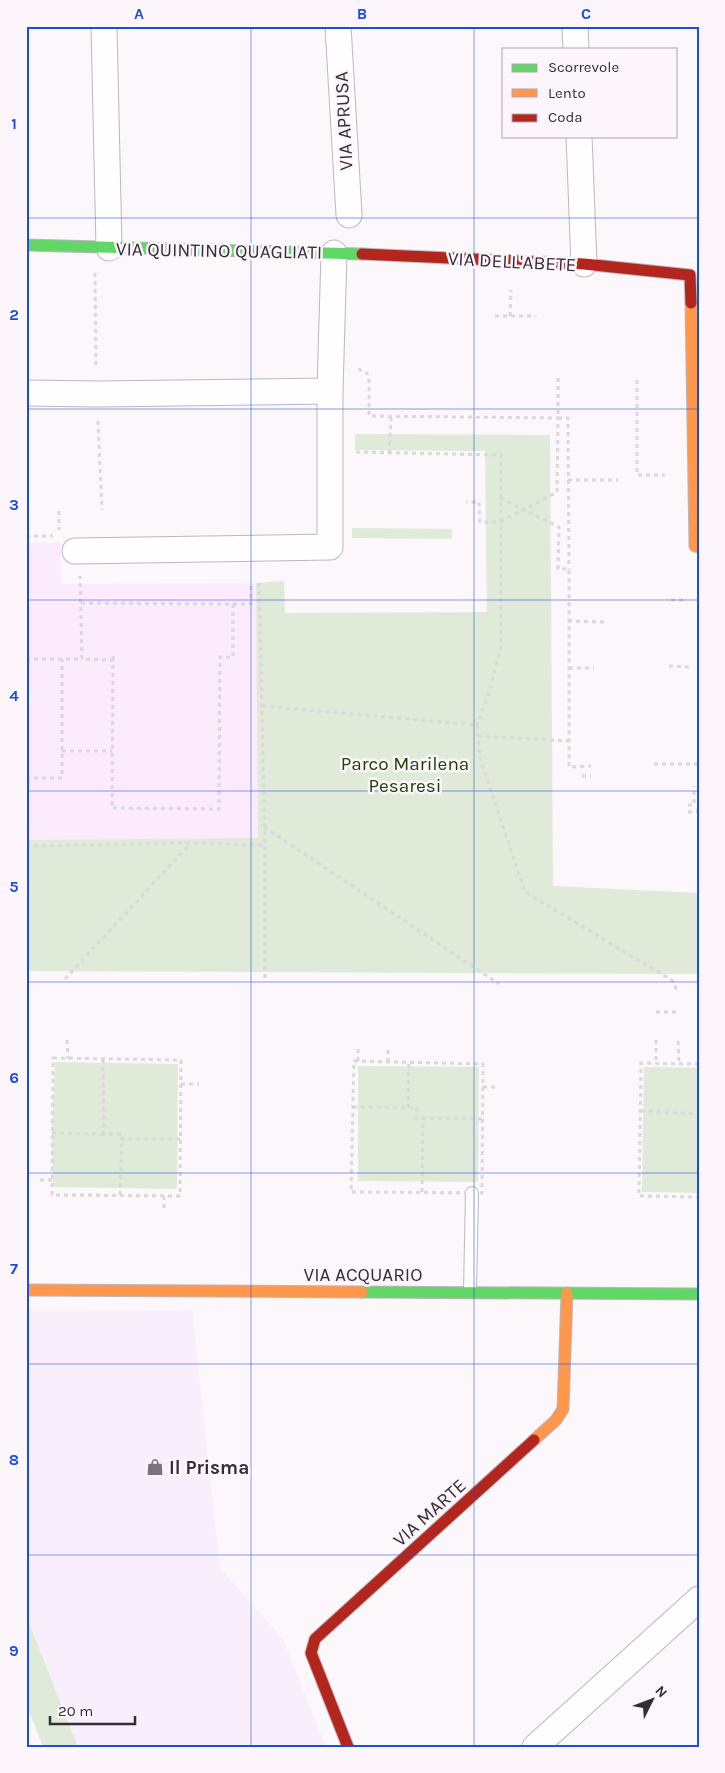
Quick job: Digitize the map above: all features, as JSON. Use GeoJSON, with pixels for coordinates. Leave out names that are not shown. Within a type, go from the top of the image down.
{"type":"FeatureCollection","features":[{"type":"Feature","properties":{"kind":"street"},"geometry":{"type":"LineString","coordinates":[[104,26],[108,248]]}},
{"type":"Feature","properties":{"kind":"street","name":"VIA APRUSA"},"geometry":{"type":"LineString","coordinates":[[338,26],[349,215]]}},
{"type":"Feature","properties":{"kind":"street"},"geometry":{"type":"LineString","coordinates":[[575,26],[576,48]]}},
{"type":"Feature","properties":{"kind":"street"},"geometry":{"type":"LineString","coordinates":[[579,138],[584,264]]}},
{"type":"Feature","properties":{"kind":"street","name":"VIA QUINTINO QUAGLIATI"},"geometry":{"type":"LineString","coordinates":[[26,245],[334,253],[330,390],[330,547],[64,541]]}},
{"type":"Feature","properties":{"kind":"street","name":"VIA DELL'ABETE"},"geometry":{"type":"LineString","coordinates":[[334,253],[584,264],[694,275],[696,546],[699,547]]}},
{"type":"Feature","properties":{"kind":"street"},"geometry":{"type":"LineString","coordinates":[[26,393],[98,394],[330,390]]}},
{"type":"Feature","properties":{"kind":"street","name":"VIA ACQUARIO"},"geometry":{"type":"LineString","coordinates":[[26,1290],[699,1294]]}},
{"type":"Feature","properties":{"kind":"street","name":"VIA MARTE"},"geometry":{"type":"LineString","coordinates":[[348,1747],[311,1653],[315,1639],[556,1420],[563,1409],[567,1292]]}},
{"type":"Feature","properties":{"kind":"street"},"geometry":{"type":"LineString","coordinates":[[535,1747],[699,1599]]}},
{"type":"Feature","properties":{"kind":"lane"},"geometry":{"type":"LineString","coordinates":[[470,1292],[472,1193]]}},
{"type":"Feature","properties":{"kind":"path"},"geometry":{"type":"LineString","coordinates":[[95,272],[96,368]]}},
{"type":"Feature","properties":{"kind":"path"},"geometry":{"type":"LineString","coordinates":[[510,316],[511,290]]}},
{"type":"Feature","properties":{"kind":"path"},"geometry":{"type":"LineString","coordinates":[[496,318],[496,316],[535,317]]}},
{"type":"Feature","properties":{"kind":"path"},"geometry":{"type":"LineString","coordinates":[[358,370],[367,373],[370,381],[370,416],[568,418],[569,767],[591,766]]}},
{"type":"Feature","properties":{"kind":"path"},"geometry":{"type":"LineString","coordinates":[[466,502],[479,502],[480,522],[500,522],[557,492],[558,378]]}},
{"type":"Feature","properties":{"kind":"path"},"geometry":{"type":"LineString","coordinates":[[637,380],[636,475],[665,475]]}},
{"type":"Feature","properties":{"kind":"path"},"geometry":{"type":"LineString","coordinates":[[98,412],[102,510]]}},
{"type":"Feature","properties":{"kind":"path"},"geometry":{"type":"LineString","coordinates":[[389,453],[390,417]]}},
{"type":"Feature","properties":{"kind":"path"},"geometry":{"type":"LineString","coordinates":[[352,452],[500,454],[501,647],[489,692],[477,726],[480,758],[525,892],[673,981],[678,993]]}},
{"type":"Feature","properties":{"kind":"path"},"geometry":{"type":"LineString","coordinates":[[568,480],[618,480]]}},
{"type":"Feature","properties":{"kind":"path"},"geometry":{"type":"LineString","coordinates":[[500,498],[559,527],[558,569],[569,569]]}},
{"type":"Feature","properties":{"kind":"path"},"geometry":{"type":"LineString","coordinates":[[26,536],[64,541],[59,511]]}},
{"type":"Feature","properties":{"kind":"path"},"geometry":{"type":"LineString","coordinates":[[81,603],[251,604],[251,582]]}},
{"type":"Feature","properties":{"kind":"path"},"geometry":{"type":"LineString","coordinates":[[260,583],[265,845],[265,980]]}},
{"type":"Feature","properties":{"kind":"path"},"geometry":{"type":"LineString","coordinates":[[80,584],[82,659]]}},
{"type":"Feature","properties":{"kind":"path"},"geometry":{"type":"LineString","coordinates":[[671,600],[687,600]]}},
{"type":"Feature","properties":{"kind":"path"},"geometry":{"type":"LineString","coordinates":[[113,654],[112,808],[219,809],[220,656],[233,656],[233,604]]}},
{"type":"Feature","properties":{"kind":"path"},"geometry":{"type":"LineString","coordinates":[[568,621],[605,622]]}},
{"type":"Feature","properties":{"kind":"path"},"geometry":{"type":"LineString","coordinates":[[26,778],[62,778],[62,659]]}},
{"type":"Feature","properties":{"kind":"path"},"geometry":{"type":"LineString","coordinates":[[26,660],[113,660]]}},
{"type":"Feature","properties":{"kind":"path"},"geometry":{"type":"LineString","coordinates":[[669,666],[690,667]]}},
{"type":"Feature","properties":{"kind":"path"},"geometry":{"type":"LineString","coordinates":[[569,668],[594,668]]}},
{"type":"Feature","properties":{"kind":"path"},"geometry":{"type":"LineString","coordinates":[[262,706],[477,726]]}},
{"type":"Feature","properties":{"kind":"path"},"geometry":{"type":"LineString","coordinates":[[478,736],[569,741]]}},
{"type":"Feature","properties":{"kind":"path"},"geometry":{"type":"LineString","coordinates":[[62,751],[112,751]]}},
{"type":"Feature","properties":{"kind":"path"},"geometry":{"type":"LineString","coordinates":[[654,764],[699,764]]}},
{"type":"Feature","properties":{"kind":"path"},"geometry":{"type":"LineString","coordinates":[[582,776],[591,776]]}},
{"type":"Feature","properties":{"kind":"path"},"geometry":{"type":"LineString","coordinates":[[688,805],[694,805],[694,786]]}},
{"type":"Feature","properties":{"kind":"path"},"geometry":{"type":"LineString","coordinates":[[688,812],[699,811]]}},
{"type":"Feature","properties":{"kind":"path"},"geometry":{"type":"LineString","coordinates":[[264,827],[499,984]]}},
{"type":"Feature","properties":{"kind":"path"},"geometry":{"type":"LineString","coordinates":[[65,979],[190,844]]}},
{"type":"Feature","properties":{"kind":"path"},"geometry":{"type":"LineString","coordinates":[[26,846],[265,845]]}},
{"type":"Feature","properties":{"kind":"path"},"geometry":{"type":"LineString","coordinates":[[656,1012],[678,1012]]}},
{"type":"Feature","properties":{"kind":"path"},"geometry":{"type":"LineString","coordinates":[[67,1040],[68,1059]]}},
{"type":"Feature","properties":{"kind":"path"},"geometry":{"type":"LineString","coordinates":[[656,1040],[656,1063]]}},
{"type":"Feature","properties":{"kind":"path"},"geometry":{"type":"LineString","coordinates":[[678,1041],[679,1064]]}},
{"type":"Feature","properties":{"kind":"path"},"geometry":{"type":"LineString","coordinates":[[358,1048],[358,1061]]}},
{"type":"Feature","properties":{"kind":"path"},"geometry":{"type":"LineString","coordinates":[[388,1049],[388,1062]]}},
{"type":"Feature","properties":{"kind":"path"},"geometry":{"type":"LineString","coordinates":[[53,1058],[68,1059],[181,1060],[180,1196],[52,1195],[53,1058]]}},
{"type":"Feature","properties":{"kind":"path"},"geometry":{"type":"LineString","coordinates":[[103,1059],[104,1134]]}},
{"type":"Feature","properties":{"kind":"path"},"geometry":{"type":"LineString","coordinates":[[354,1061],[388,1062],[483,1064],[482,1193],[351,1192],[354,1061]]}},
{"type":"Feature","properties":{"kind":"path"},"geometry":{"type":"LineString","coordinates":[[408,1108],[409,1062]]}},
{"type":"Feature","properties":{"kind":"path"},"geometry":{"type":"LineString","coordinates":[[699,1064],[642,1063],[640,1196],[699,1197]]}},
{"type":"Feature","properties":{"kind":"path"},"geometry":{"type":"LineString","coordinates":[[180,1084],[199,1084]]}},
{"type":"Feature","properties":{"kind":"path"},"geometry":{"type":"LineString","coordinates":[[483,1087],[496,1087]]}},
{"type":"Feature","properties":{"kind":"path"},"geometry":{"type":"LineString","coordinates":[[353,1107],[417,1108],[416,1118],[483,1119]]}},
{"type":"Feature","properties":{"kind":"path"},"geometry":{"type":"LineString","coordinates":[[641,1111],[699,1114]]}},
{"type":"Feature","properties":{"kind":"path"},"geometry":{"type":"LineString","coordinates":[[422,1192],[423,1118]]}},
{"type":"Feature","properties":{"kind":"path"},"geometry":{"type":"LineString","coordinates":[[52,1133],[122,1134],[120,1195]]}},
{"type":"Feature","properties":{"kind":"path"},"geometry":{"type":"LineString","coordinates":[[122,1139],[180,1139]]}},
{"type":"Feature","properties":{"kind":"path"},"geometry":{"type":"LineString","coordinates":[[40,1180],[52,1180]]}},
{"type":"Feature","properties":{"kind":"path"},"geometry":{"type":"LineString","coordinates":[[164,1196],[164,1211]]}},
{"type":"Feature","properties":{"kind":"shaded area"},"geometry":{"type":"Polygon","coordinates":[[[60,542],[61,584],[256,583],[259,839],[26,840],[26,543],[60,542]]]}},
{"type":"Feature","properties":{"kind":"shaded area"},"geometry":{"type":"Polygon","coordinates":[[[192,1310],[220,1568],[283,1639],[326,1747],[78,1747],[26,1615],[26,1311],[192,1310]]]}},
{"type":"Feature","properties":{"kind":"green space","name":"Parco Marilena Pesaresi"},"geometry":{"type":"Polygon","coordinates":[[[355,434],[550,435],[553,886],[699,893],[699,974],[26,971],[26,840],[258,838],[256,583],[284,581],[285,613],[487,612],[485,451],[355,450],[355,434]]]}},
{"type":"Feature","properties":{"kind":"green space"},"geometry":{"type":"Polygon","coordinates":[[[352,528],[452,529],[452,539],[352,538],[352,528]]]}},
{"type":"Feature","properties":{"kind":"green space"},"geometry":{"type":"Polygon","coordinates":[[[55,1062],[178,1064],[177,1189],[53,1187],[52,1133],[55,1062]]]}},
{"type":"Feature","properties":{"kind":"green space"},"geometry":{"type":"Polygon","coordinates":[[[358,1066],[479,1067],[478,1182],[358,1181],[358,1066]]]}},
{"type":"Feature","properties":{"kind":"green space"},"geometry":{"type":"Polygon","coordinates":[[[644,1067],[699,1068],[699,1193],[642,1192],[644,1067]]]}},
{"type":"Feature","properties":{"kind":"green space"},"geometry":{"type":"Polygon","coordinates":[[[26,1615],[78,1747],[43,1747],[26,1703],[26,1615]]]}},
{"type":"Feature","properties":{"kind":"traffic: fast"},"geometry":{"type":"LineString","coordinates":[[26,245],[362,254]]}},
{"type":"Feature","properties":{"kind":"traffic: fast"},"geometry":{"type":"LineString","coordinates":[[362,1292],[699,1294]]}},
{"type":"Feature","properties":{"kind":"traffic: slow"},"geometry":{"type":"LineString","coordinates":[[691,303],[695,546],[699,547]]}},
{"type":"Feature","properties":{"kind":"traffic: slow"},"geometry":{"type":"LineString","coordinates":[[26,1290],[362,1292]]}},
{"type":"Feature","properties":{"kind":"traffic: slow"},"geometry":{"type":"LineString","coordinates":[[534,1440],[556,1420],[563,1409],[567,1293]]}},
{"type":"Feature","properties":{"kind":"traffic: jam"},"geometry":{"type":"LineString","coordinates":[[362,254],[584,264],[690,275],[691,303]]}},
{"type":"Feature","properties":{"kind":"traffic: jam"},"geometry":{"type":"LineString","coordinates":[[348,1747],[311,1653],[315,1639],[534,1440]]}},
{"type":"Feature","properties":{"kind":"place","name":"Il Prisma"},"geometry":{"type":"Point","coordinates":[155,1467]}}]}
